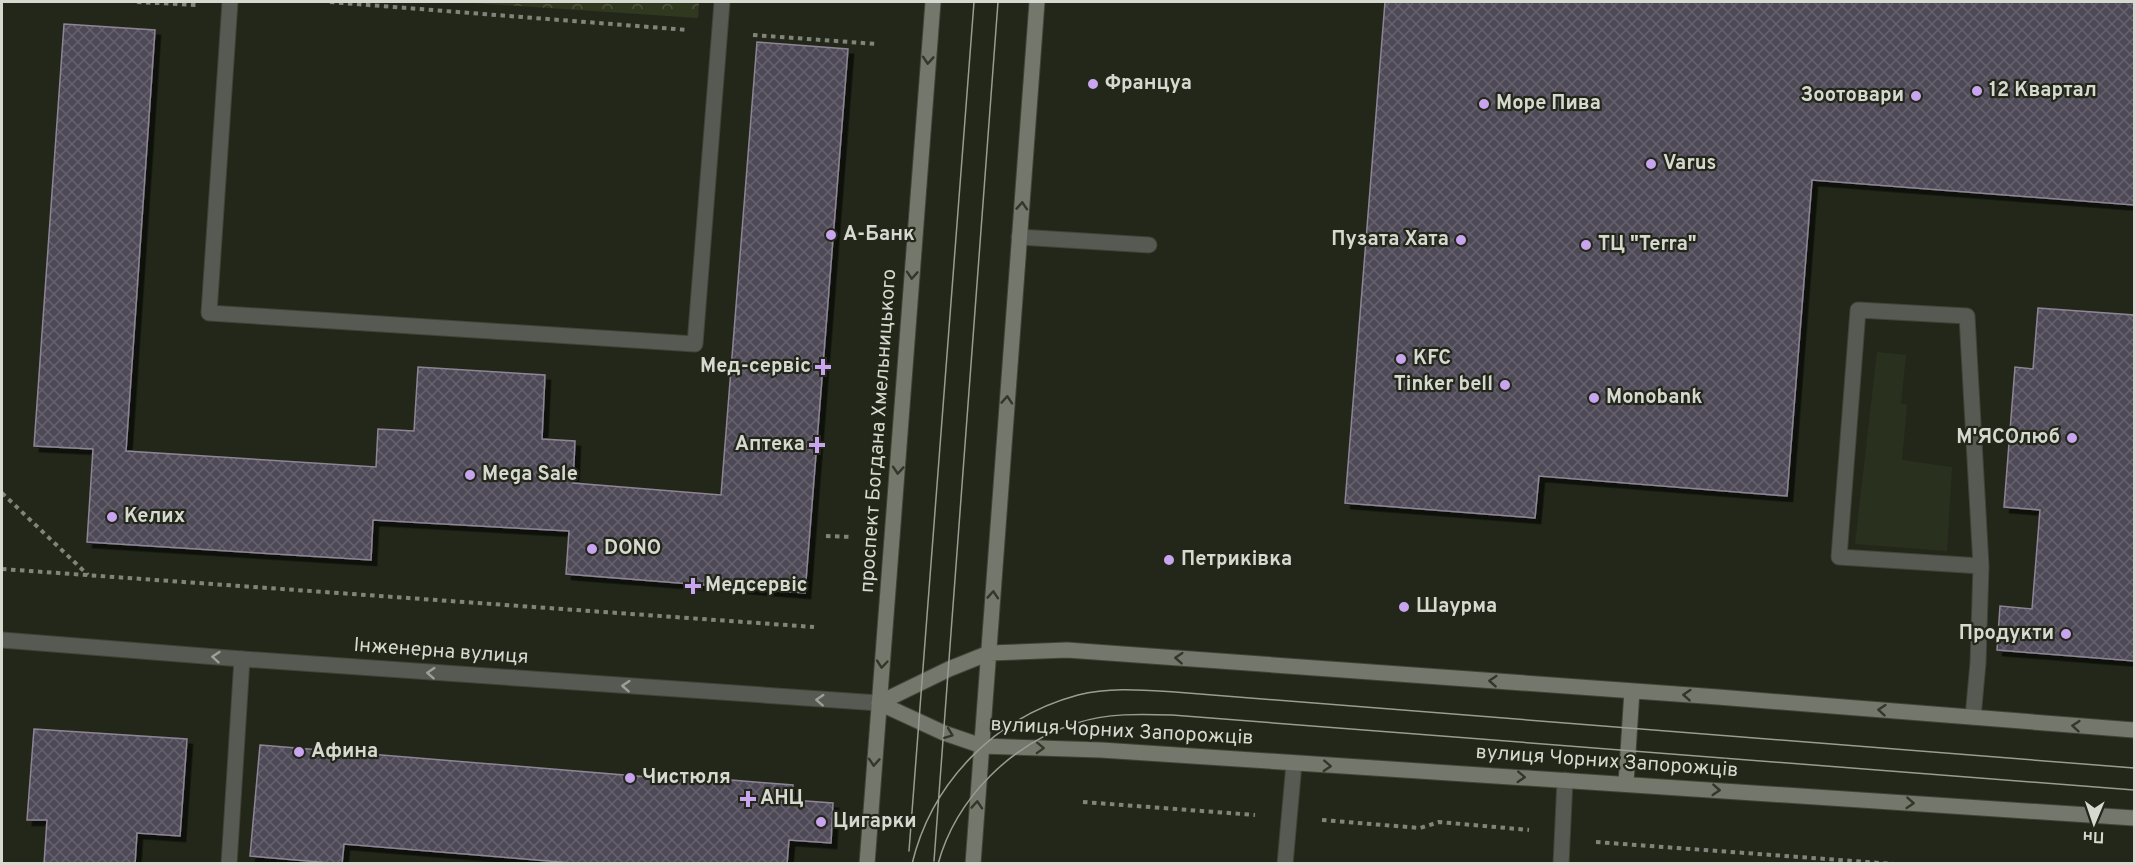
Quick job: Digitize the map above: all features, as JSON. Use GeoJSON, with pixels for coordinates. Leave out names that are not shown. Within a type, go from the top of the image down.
{"type":"FeatureCollection","features":[{"type":"Feature","properties":{"kind":"main road","name":"проспект Богдана Хмельницького"},"geometry":{"type":"LineString","coordinates":[[867,864],[933,2]]}},
{"type":"Feature","properties":{"kind":"main road"},"geometry":{"type":"LineString","coordinates":[[973,864],[1037,2]]}},
{"type":"Feature","properties":{"kind":"main road"},"geometry":{"type":"LineString","coordinates":[[879,703],[949,669],[989,653],[1067,650],[2134,730]]}},
{"type":"Feature","properties":{"kind":"main road"},"geometry":{"type":"LineString","coordinates":[[1626,783],[1632,691]]}},
{"type":"Feature","properties":{"kind":"main road","name":"вулиця Чорних Запорожців"},"geometry":{"type":"LineString","coordinates":[[879,703],[944,733],[982,746],[1101,750],[2134,818]]}},
{"type":"Feature","properties":{"kind":"street"},"geometry":{"type":"LineString","coordinates":[[230,2],[209,313],[695,345],[722,2]]}},
{"type":"Feature","properties":{"kind":"street"},"geometry":{"type":"LineString","coordinates":[[1020,237],[1149,245]]}},
{"type":"Feature","properties":{"kind":"street"},"geometry":{"type":"LineString","coordinates":[[1973,717],[1982,566],[1966,316],[1858,310],[1839,557],[1982,566]]}},
{"type":"Feature","properties":{"kind":"street","name":"Інженерна вулиця"},"geometry":{"type":"LineString","coordinates":[[2,640],[879,703]]}},
{"type":"Feature","properties":{"kind":"street"},"geometry":{"type":"LineString","coordinates":[[229,864],[242,659]]}},
{"type":"Feature","properties":{"kind":"street"},"geometry":{"type":"LineString","coordinates":[[1286,864],[1294,764]]}},
{"type":"Feature","properties":{"kind":"street"},"geometry":{"type":"LineString","coordinates":[[1561,864],[1565,780]]}},
{"type":"Feature","properties":{"kind":"path"},"geometry":{"type":"LineString","coordinates":[[137,2],[203,6]]}},
{"type":"Feature","properties":{"kind":"path"},"geometry":{"type":"LineString","coordinates":[[330,2],[878,44]]}},
{"type":"Feature","properties":{"kind":"path"},"geometry":{"type":"LineString","coordinates":[[2,493],[88,576]]}},
{"type":"Feature","properties":{"kind":"path"},"geometry":{"type":"LineString","coordinates":[[826,536],[853,537]]}},
{"type":"Feature","properties":{"kind":"path"},"geometry":{"type":"LineString","coordinates":[[2,569],[814,627]]}},
{"type":"Feature","properties":{"kind":"path"},"geometry":{"type":"LineString","coordinates":[[1083,802],[1420,828],[1439,822],[1536,831],[1563,839],[1894,864]]}},
{"type":"Feature","properties":{"kind":"shaded area"},"geometry":{"type":"Polygon","coordinates":[[[1877,352],[1906,355],[1901,403],[1907,405],[1902,460],[1952,467],[1947,551],[1855,544],[1877,352]]]}},
{"type":"Feature","properties":{"kind":"green space"},"geometry":{"type":"Polygon","coordinates":[[[459,2],[699,2],[698,18],[459,2]]]}},
{"type":"Feature","properties":{"kind":"building","name":"ТЦ \"Terra\""},"geometry":{"type":"Polygon","coordinates":[[[1385,2],[2134,2],[2134,205],[1812,180],[1787,496],[1539,476],[1535,518],[1345,503],[1385,2]]]}},
{"type":"Feature","properties":{"kind":"building"},"geometry":{"type":"Polygon","coordinates":[[[64,24],[155,30],[126,451],[376,467],[378,429],[414,431],[418,367],[545,375],[542,439],[575,441],[573,483],[721,495],[757,42],[848,49],[805,593],[566,574],[569,531],[373,520],[371,560],[87,542],[93,449],[34,446],[64,24]]]}},
{"type":"Feature","properties":{"kind":"building","name":"М'ЯСОлюб"},"geometry":{"type":"Polygon","coordinates":[[[2038,308],[2134,315],[2134,661],[1997,650],[2000,606],[2032,609],[2040,510],[2004,507],[2015,367],[2033,369],[2038,308]]]}},
{"type":"Feature","properties":{"kind":"building"},"geometry":{"type":"Polygon","coordinates":[[[34,729],[187,739],[180,836],[137,833],[135,864],[44,864],[47,820],[27,820],[34,729]]]}},
{"type":"Feature","properties":{"kind":"building"},"geometry":{"type":"Polygon","coordinates":[[[260,745],[685,780],[682,776],[793,785],[792,800],[833,803],[831,843],[789,840],[787,864],[584,864],[344,844],[342,864],[250,856],[260,745]]]}},
{"type":"Feature","properties":{"kind":"tram line"},"geometry":{"type":"LineString","coordinates":[[909,851],[974,2]]}},
{"type":"Feature","properties":{"kind":"tram line"},"geometry":{"type":"LineString","coordinates":[[934,861],[998,2]]}},
{"type":"Feature","properties":{"kind":"tram line"},"geometry":{"type":"LineString","coordinates":[[912,864],[935,806],[952,780],[995,736],[1020,719],[1048,705],[1078,695],[1102,691],[1175,692],[2134,768]]}},
{"type":"Feature","properties":{"kind":"tram line"},"geometry":{"type":"LineString","coordinates":[[938,864],[946,840],[958,817],[990,776],[1009,759],[1030,744],[1053,732],[1100,717],[1124,715],[1172,715],[2134,790]]}},
{"type":"Feature","properties":{"kind":"place","name":"Француа"},"geometry":{"type":"Point","coordinates":[1093,84]}},
{"type":"Feature","properties":{"kind":"place","name":"12 Квартал"},"geometry":{"type":"Point","coordinates":[1977,91]}},
{"type":"Feature","properties":{"kind":"place","name":"Зоотовари"},"geometry":{"type":"Point","coordinates":[1916,96]}},
{"type":"Feature","properties":{"kind":"place","name":"Море Пива"},"geometry":{"type":"Point","coordinates":[1484,104]}},
{"type":"Feature","properties":{"kind":"place","name":"Varus"},"geometry":{"type":"Point","coordinates":[1651,164]}},
{"type":"Feature","properties":{"kind":"place","name":"А-Банк"},"geometry":{"type":"Point","coordinates":[831,235]}},
{"type":"Feature","properties":{"kind":"place","name":"Пузата Хата"},"geometry":{"type":"Point","coordinates":[1461,240]}},
{"type":"Feature","properties":{"kind":"place","name":"ТЦ \"Terra\""},"geometry":{"type":"Point","coordinates":[1586,245]}},
{"type":"Feature","properties":{"kind":"place","name":"KFC"},"geometry":{"type":"Point","coordinates":[1401,359]}},
{"type":"Feature","properties":{"kind":"place","name":"Мед-сервіс"},"geometry":{"type":"Point","coordinates":[823,367]}},
{"type":"Feature","properties":{"kind":"place","name":"Tinker bell"},"geometry":{"type":"Point","coordinates":[1505,385]}},
{"type":"Feature","properties":{"kind":"place","name":"Monobank"},"geometry":{"type":"Point","coordinates":[1594,398]}},
{"type":"Feature","properties":{"kind":"place","name":"М'ЯСОлюб"},"geometry":{"type":"Point","coordinates":[2072,438]}},
{"type":"Feature","properties":{"kind":"place","name":"Аптека"},"geometry":{"type":"Point","coordinates":[817,445]}},
{"type":"Feature","properties":{"kind":"place","name":"Mega Sale"},"geometry":{"type":"Point","coordinates":[470,475]}},
{"type":"Feature","properties":{"kind":"place","name":"Келих"},"geometry":{"type":"Point","coordinates":[112,517]}},
{"type":"Feature","properties":{"kind":"place","name":"DONO"},"geometry":{"type":"Point","coordinates":[592,549]}},
{"type":"Feature","properties":{"kind":"place","name":"Петриківка"},"geometry":{"type":"Point","coordinates":[1169,560]}},
{"type":"Feature","properties":{"kind":"place","name":"Медсервіс"},"geometry":{"type":"Point","coordinates":[693,586]}},
{"type":"Feature","properties":{"kind":"place","name":"Шаурма"},"geometry":{"type":"Point","coordinates":[1404,607]}},
{"type":"Feature","properties":{"kind":"place","name":"Продукти"},"geometry":{"type":"Point","coordinates":[2066,634]}},
{"type":"Feature","properties":{"kind":"place","name":"Афина"},"geometry":{"type":"Point","coordinates":[299,752]}},
{"type":"Feature","properties":{"kind":"place","name":"Чистюля"},"geometry":{"type":"Point","coordinates":[630,778]}},
{"type":"Feature","properties":{"kind":"place","name":"АНЦ"},"geometry":{"type":"Point","coordinates":[748,799]}},
{"type":"Feature","properties":{"kind":"place","name":"Цигарки"},"geometry":{"type":"Point","coordinates":[821,822]}}]}
